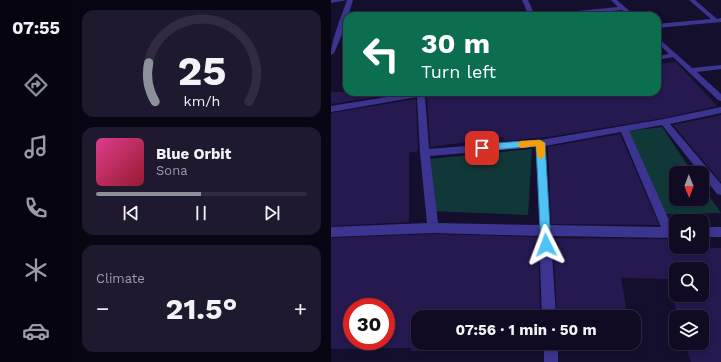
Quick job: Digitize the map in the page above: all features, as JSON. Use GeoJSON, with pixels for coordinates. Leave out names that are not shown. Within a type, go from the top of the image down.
{"type":"FeatureCollection","features":[{"type":"Feature","properties":{"kind":"street"},"geometry":{"type":"LineString","coordinates":[[331,1],[344,0]]}},
{"type":"Feature","properties":{"kind":"street"},"geometry":{"type":"LineString","coordinates":[[348,12],[350,0]]}},
{"type":"Feature","properties":{"kind":"street"},"geometry":{"type":"LineString","coordinates":[[525,0],[530,12]]}},
{"type":"Feature","properties":{"kind":"street"},"geometry":{"type":"LineString","coordinates":[[615,0],[628,12]]}},
{"type":"Feature","properties":{"kind":"street"},"geometry":{"type":"LineString","coordinates":[[692,0],[718,20]]}},
{"type":"Feature","properties":{"kind":"street"},"geometry":{"type":"LineString","coordinates":[[594,12],[624,8]]}},
{"type":"Feature","properties":{"kind":"street"},"geometry":{"type":"LineString","coordinates":[[661,26],[718,20]]}},
{"type":"Feature","properties":{"kind":"street"},"geometry":{"type":"LineString","coordinates":[[331,53],[343,32]]}},
{"type":"Feature","properties":{"kind":"street"},"geometry":{"type":"LineString","coordinates":[[661,43],[721,98]]}},
{"type":"Feature","properties":{"kind":"street"},"geometry":{"type":"LineString","coordinates":[[661,57],[674,55]]}},
{"type":"Feature","properties":{"kind":"street"},"geometry":{"type":"LineString","coordinates":[[691,70],[721,66]]}},
{"type":"Feature","properties":{"kind":"street"},"geometry":{"type":"LineString","coordinates":[[331,109],[404,96]]}},
{"type":"Feature","properties":{"kind":"street"},"geometry":{"type":"LineString","coordinates":[[421,96],[425,153],[433,228]]}},
{"type":"Feature","properties":{"kind":"street"},"geometry":{"type":"LineString","coordinates":[[425,153],[540,143],[664,122],[721,110]]}},
{"type":"Feature","properties":{"kind":"street"},"geometry":{"type":"LineString","coordinates":[[664,122],[721,191]]}},
{"type":"Feature","properties":{"kind":"street"},"geometry":{"type":"LineString","coordinates":[[624,129],[669,225]]}},
{"type":"Feature","properties":{"kind":"street"},"geometry":{"type":"LineString","coordinates":[[540,143],[549,310]]}},
{"type":"Feature","properties":{"kind":"street"},"geometry":{"type":"LineString","coordinates":[[331,232],[433,228],[669,233]]}},
{"type":"Feature","properties":{"kind":"street"},"geometry":{"type":"LineString","coordinates":[[709,232],[721,232]]}},
{"type":"Feature","properties":{"kind":"street"},"geometry":{"type":"LineString","coordinates":[[551,350],[551,362]]}},
{"type":"Feature","properties":{"kind":"green space"},"geometry":{"type":"Polygon","coordinates":[[[662,127],[688,166],[669,166],[669,206],[709,206],[709,196],[721,213],[665,214],[628,131],[662,127]]]}},
{"type":"Feature","properties":{"kind":"green space"},"geometry":{"type":"Polygon","coordinates":[[[532,149],[528,215],[431,211],[429,159],[532,149]]]}},
{"type":"Feature","properties":{"kind":"building"},"geometry":{"type":"Polygon","coordinates":[[[676,62],[717,106],[664,118],[548,137],[504,141],[503,137],[430,147],[427,97],[661,96],[661,64],[676,62]]]}},
{"type":"Feature","properties":{"kind":"building"},"geometry":{"type":"Polygon","coordinates":[[[331,92],[343,92],[343,96],[382,96],[331,104],[331,92]]]}},
{"type":"Feature","properties":{"kind":"building"},"geometry":{"type":"Polygon","coordinates":[[[416,99],[418,151],[409,153],[409,222],[331,226],[331,113],[416,99]]]}},
{"type":"Feature","properties":{"kind":"building"},"geometry":{"type":"Polygon","coordinates":[[[721,115],[721,182],[709,166],[673,125],[721,115]]]}},
{"type":"Feature","properties":{"kind":"building"},"geometry":{"type":"Polygon","coordinates":[[[620,134],[659,225],[551,224],[548,147],[620,134]]]}},
{"type":"Feature","properties":{"kind":"building"},"geometry":{"type":"Polygon","coordinates":[[[433,234],[538,237],[540,310],[411,310],[411,348],[395,348],[395,298],[343,298],[343,349],[331,349],[331,238],[433,234]]]}},
{"type":"Feature","properties":{"kind":"building"},"geometry":{"type":"Polygon","coordinates":[[[553,238],[668,239],[669,254],[709,254],[709,248],[721,248],[721,362],[691,362],[687,350],[709,350],[709,310],[676,310],[674,302],[709,302],[709,262],[669,262],[669,283],[668,279],[621,278],[627,310],[557,310],[553,238]]]}},
{"type":"Feature","properties":{"kind":"building"},"geometry":{"type":"Polygon","coordinates":[[[411,348],[411,350],[473,350],[410,351],[411,348]]]}},
{"type":"Feature","properties":{"kind":"slow traffic"},"geometry":{"type":"LineString","coordinates":[[521,144],[540,143],[541,156]]}},
{"type":"Feature","properties":{"kind":"route"},"geometry":{"type":"LineString","coordinates":[[482,148],[540,143],[546,245]]}}]}
